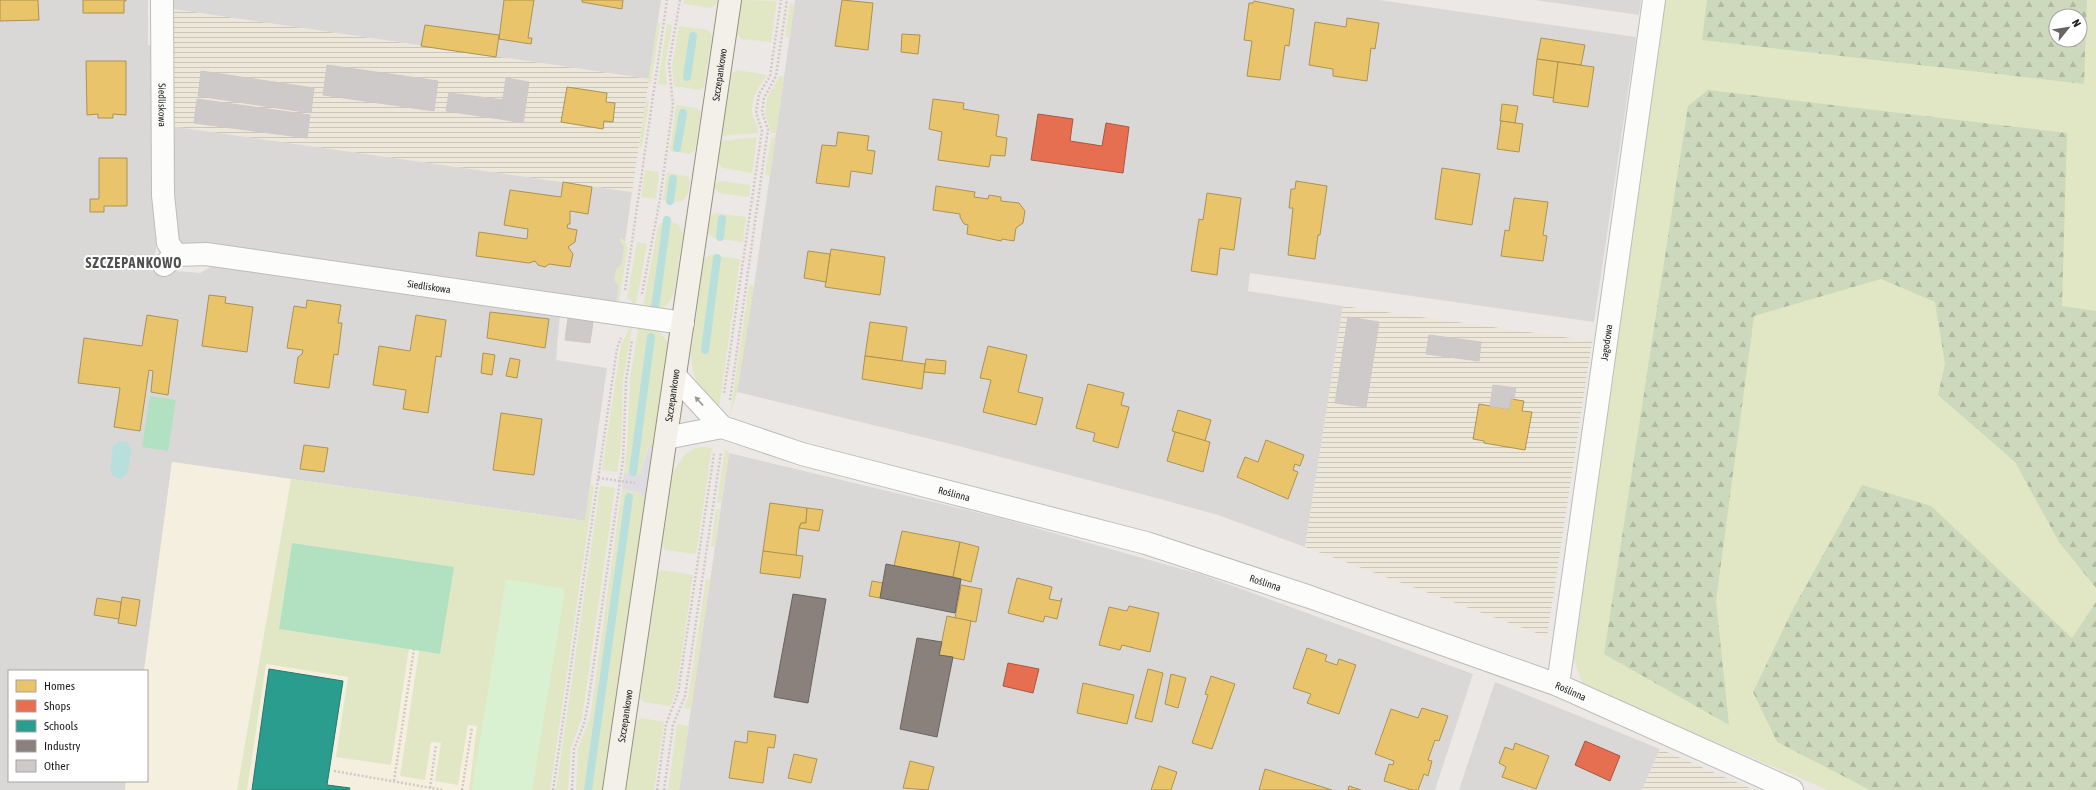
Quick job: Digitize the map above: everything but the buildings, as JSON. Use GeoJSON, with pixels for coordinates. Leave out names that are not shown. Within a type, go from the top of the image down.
{"type":"FeatureCollection","features":[{"type":"Feature","properties":{"kind":"street","name":"Siedliskowa"},"geometry":{"type":"LineString","coordinates":[[162,0],[164,203],[170,260],[214,255],[683,323]]}},
{"type":"Feature","properties":{"kind":"street","name":"Szczepankowo"},"geometry":{"type":"LineString","coordinates":[[614,790],[730,0]]}},
{"type":"Feature","properties":{"kind":"street","name":"Jagodowa"},"geometry":{"type":"LineString","coordinates":[[1558,685],[1654,0]]}},
{"type":"Feature","properties":{"kind":"street","name":"Roślinna"},"geometry":{"type":"LineString","coordinates":[[675,376],[722,427],[802,454],[1146,543],[1310,597],[1558,685],[1792,790]]}},
{"type":"Feature","properties":{"kind":"street","name":"Roślinna"},"geometry":{"type":"LineString","coordinates":[[666,438],[722,427]]}},
{"type":"Feature","properties":{"kind":"path"},"geometry":{"type":"LineString","coordinates":[[631,315],[622,308],[667,0]]}},
{"type":"Feature","properties":{"kind":"path"},"geometry":{"type":"LineString","coordinates":[[572,790],[574,749],[584,724],[588,704],[623,460],[626,381],[631,315],[660,199],[673,105],[669,64],[680,0]]}},
{"type":"Feature","properties":{"kind":"path"},"geometry":{"type":"LineString","coordinates":[[552,790],[617,348],[631,315]]}},
{"type":"Feature","properties":{"kind":"path"},"geometry":{"type":"LineString","coordinates":[[394,781],[414,650]]}},
{"type":"Feature","properties":{"kind":"path"},"geometry":{"type":"LineString","coordinates":[[462,790],[472,727]]}},
{"type":"Feature","properties":{"kind":"path"},"geometry":{"type":"LineString","coordinates":[[430,788],[436,745]]}},
{"type":"Feature","properties":{"kind":"path"},"geometry":{"type":"LineString","coordinates":[[334,771],[443,790]]}},
{"type":"Feature","properties":{"kind":"shaded area"},"geometry":{"type":"Polygon","coordinates":[[[0,0],[148,0],[148,45],[156,45],[156,249],[151,269],[200,273],[216,264],[560,313],[556,360],[607,368],[585,521],[172,462],[144,670],[8,670],[8,782],[126,782],[125,790],[0,790],[0,0]]]}},
{"type":"Feature","properties":{"kind":"shaded area"},"geometry":{"type":"Polygon","coordinates":[[[172,0],[661,0],[649,79],[172,9],[172,0]]]}},
{"type":"Feature","properties":{"kind":"shaded area"},"geometry":{"type":"Polygon","coordinates":[[[795,0],[1379,0],[1636,37],[1594,322],[1250,273],[1248,291],[1343,306],[1305,547],[1218,515],[1149,496],[951,444],[737,392],[754,286],[795,0]]]}},
{"type":"Feature","properties":{"kind":"shaded area"},"geometry":{"type":"Polygon","coordinates":[[[1535,0],[1641,0],[1639,15],[1535,0]]]}},
{"type":"Feature","properties":{"kind":"shaded area"},"geometry":{"type":"Polygon","coordinates":[[[172,9],[649,79],[632,192],[170,126],[172,9]]]}},
{"type":"Feature","properties":{"kind":"shaded area"},"geometry":{"type":"Polygon","coordinates":[[[170,126],[632,192],[616,306],[172,242],[170,126]]]}},
{"type":"Feature","properties":{"kind":"shaded area"},"geometry":{"type":"Polygon","coordinates":[[[1343,306],[1592,341],[1547,637],[1305,547],[1343,306]]]}},
{"type":"Feature","properties":{"kind":"shaded area"},"geometry":{"type":"Polygon","coordinates":[[[649,446],[653,446],[645,498],[638,492],[622,489],[624,473],[640,475],[649,446]]]}},
{"type":"Feature","properties":{"kind":"shaded area"},"geometry":{"type":"Polygon","coordinates":[[[729,453],[1000,518],[1203,575],[1473,674],[1435,790],[679,790],[729,453]]]}},
{"type":"Feature","properties":{"kind":"shaded area"},"geometry":{"type":"Polygon","coordinates":[[[172,462],[585,521],[547,790],[125,790],[126,782],[148,782],[148,670],[144,670],[172,462]]]}},
{"type":"Feature","properties":{"kind":"shaded area"},"geometry":{"type":"Polygon","coordinates":[[[1495,682],[1660,749],[1642,790],[1459,790],[1495,682]]]}},
{"type":"Feature","properties":{"kind":"shaded area"},"geometry":{"type":"Polygon","coordinates":[[[1660,749],[1754,790],[1642,790],[1660,749]]]}},
{"type":"Feature","properties":{"kind":"green space"},"geometry":{"type":"Polygon","coordinates":[[[684,0],[717,0],[716,4],[711,8],[684,4],[684,0]]]}},
{"type":"Feature","properties":{"kind":"green space"},"geometry":{"type":"Polygon","coordinates":[[[741,0],[777,1],[771,42],[741,39],[737,32],[741,0]]]}},
{"type":"Feature","properties":{"kind":"green space"},"geometry":{"type":"Polygon","coordinates":[[[1665,0],[2096,0],[2096,790],[1828,790],[1583,686],[1572,654],[1665,0]]]}},
{"type":"Feature","properties":{"kind":"green space"},"geometry":{"type":"Polygon","coordinates":[[[1707,0],[2087,0],[2087,8],[2048,8],[2048,48],[2085,48],[2084,84],[1702,40],[1707,0]]]}},
{"type":"Feature","properties":{"kind":"green space"},"geometry":{"type":"Polygon","coordinates":[[[790,3],[794,4],[790,38],[785,37],[790,3]]]}},
{"type":"Feature","properties":{"kind":"green space"},"geometry":{"type":"Polygon","coordinates":[[[657,23],[660,23],[651,83],[648,83],[657,23]]]}},
{"type":"Feature","properties":{"kind":"green space"},"geometry":{"type":"Polygon","coordinates":[[[667,24],[672,25],[665,66],[667,85],[658,84],[667,24]]]}},
{"type":"Feature","properties":{"kind":"green space"},"geometry":{"type":"Polygon","coordinates":[[[679,26],[708,30],[712,35],[704,87],[699,90],[674,86],[672,66],[679,26]]]}},
{"type":"Feature","properties":{"kind":"green space"},"geometry":{"type":"Polygon","coordinates":[[[737,70],[767,75],[758,88],[752,107],[752,112],[758,127],[758,133],[721,136],[731,74],[737,70]]]}},
{"type":"Feature","properties":{"kind":"green space"},"geometry":{"type":"Polygon","coordinates":[[[780,76],[784,77],[776,133],[771,133],[765,113],[767,98],[780,76]]]}},
{"type":"Feature","properties":{"kind":"green space"},"geometry":{"type":"Polygon","coordinates":[[[1708,90],[2067,133],[2062,306],[2096,311],[2096,588],[2059,542],[2015,462],[1938,395],[1945,364],[1935,302],[1881,279],[1754,316],[1716,601],[1729,725],[1604,654],[1688,106],[1708,90]]]}},
{"type":"Feature","properties":{"kind":"green space"},"geometry":{"type":"Polygon","coordinates":[[[646,100],[649,101],[642,147],[639,147],[646,100]]]}},
{"type":"Feature","properties":{"kind":"green space"},"geometry":{"type":"Polygon","coordinates":[[[676,105],[697,108],[701,112],[695,150],[690,154],[670,151],[676,105]]]}},
{"type":"Feature","properties":{"kind":"green space"},"geometry":{"type":"Polygon","coordinates":[[[757,137],[752,173],[723,168],[718,163],[721,141],[757,137]]]}},
{"type":"Feature","properties":{"kind":"green space"},"geometry":{"type":"Polygon","coordinates":[[[771,137],[775,138],[770,176],[765,175],[771,137]]]}},
{"type":"Feature","properties":{"kind":"green space"},"geometry":{"type":"Polygon","coordinates":[[[645,170],[659,172],[656,199],[641,197],[645,170]]]}},
{"type":"Feature","properties":{"kind":"green space"},"geometry":{"type":"Polygon","coordinates":[[[667,173],[687,176],[690,181],[688,193],[684,200],[676,202],[663,200],[667,173]]]}},
{"type":"Feature","properties":{"kind":"green space"},"geometry":{"type":"Polygon","coordinates":[[[721,181],[750,185],[749,197],[719,193],[714,187],[715,184],[721,181]]]}},
{"type":"Feature","properties":{"kind":"green space"},"geometry":{"type":"Polygon","coordinates":[[[716,213],[746,217],[743,242],[713,238],[708,232],[710,217],[716,213]]]}},
{"type":"Feature","properties":{"kind":"green space"},"geometry":{"type":"Polygon","coordinates":[[[667,220],[678,224],[683,234],[674,292],[672,298],[666,306],[658,310],[642,312],[658,227],[662,222],[667,220]]]}},
{"type":"Feature","properties":{"kind":"green space"},"geometry":{"type":"Polygon","coordinates":[[[620,238],[624,240],[628,247],[618,308],[616,306],[619,286],[614,280],[616,269],[622,264],[624,247],[620,241],[620,238]]]}},
{"type":"Feature","properties":{"kind":"green space"},"geometry":{"type":"Polygon","coordinates":[[[637,242],[647,244],[635,310],[631,310],[632,301],[627,298],[637,242]]]}},
{"type":"Feature","properties":{"kind":"green space"},"geometry":{"type":"Polygon","coordinates":[[[710,255],[740,259],[719,408],[698,384],[693,371],[691,353],[704,259],[710,255]]]}},
{"type":"Feature","properties":{"kind":"green space"},"geometry":{"type":"Polygon","coordinates":[[[749,285],[754,286],[737,392],[730,416],[749,285]]]}},
{"type":"Feature","properties":{"kind":"green space"},"geometry":{"type":"Polygon","coordinates":[[[633,321],[623,380],[621,447],[617,472],[602,470],[621,345],[633,321]]]}},
{"type":"Feature","properties":{"kind":"green space"},"geometry":{"type":"Polygon","coordinates":[[[639,322],[657,328],[668,343],[653,446],[648,446],[640,475],[624,473],[627,448],[630,380],[639,322]]]}},
{"type":"Feature","properties":{"kind":"green space"},"geometry":{"type":"Polygon","coordinates":[[[150,396],[176,400],[168,451],[142,447],[150,396]]]}},
{"type":"Feature","properties":{"kind":"green space"},"geometry":{"type":"Polygon","coordinates":[[[695,448],[712,448],[696,554],[665,550],[662,545],[673,472],[686,453],[695,448]]]}},
{"type":"Feature","properties":{"kind":"green space"},"geometry":{"type":"Polygon","coordinates":[[[725,449],[729,453],[721,503],[717,503],[725,449]]]}},
{"type":"Feature","properties":{"kind":"green space"},"geometry":{"type":"Polygon","coordinates":[[[291,479],[585,521],[590,485],[594,486],[550,790],[469,790],[477,726],[468,725],[458,785],[435,781],[441,743],[431,742],[425,780],[400,776],[419,651],[440,654],[292,543],[279,629],[409,649],[391,765],[336,757],[348,677],[266,664],[247,790],[237,790],[291,479]]]}},
{"type":"Feature","properties":{"kind":"green space"},"geometry":{"type":"Polygon","coordinates":[[[1862,485],[1931,506],[2072,638],[2096,602],[2096,790],[1870,790],[1777,742],[1753,692],[1794,607],[1862,485]]]}},
{"type":"Feature","properties":{"kind":"green space"},"geometry":{"type":"Polygon","coordinates":[[[600,486],[615,488],[582,718],[571,747],[568,790],[556,790],[600,486]]]}},
{"type":"Feature","properties":{"kind":"green space"},"geometry":{"type":"Polygon","coordinates":[[[622,489],[638,492],[645,498],[603,790],[576,790],[578,748],[590,719],[622,489]]]}},
{"type":"Feature","properties":{"kind":"green space"},"geometry":{"type":"Polygon","coordinates":[[[716,509],[720,509],[715,547],[711,546],[716,509]]]}},
{"type":"Feature","properties":{"kind":"green space"},"geometry":{"type":"Polygon","coordinates":[[[292,543],[454,567],[440,654],[279,629],[292,543]]]}},
{"type":"Feature","properties":{"kind":"green space"},"geometry":{"type":"Polygon","coordinates":[[[662,570],[693,575],[676,692],[670,706],[643,702],[640,697],[658,573],[662,570]]]}},
{"type":"Feature","properties":{"kind":"green space"},"geometry":{"type":"Polygon","coordinates":[[[506,579],[565,589],[532,790],[472,790],[506,579]]]}},
{"type":"Feature","properties":{"kind":"green space"},"geometry":{"type":"Polygon","coordinates":[[[706,579],[710,580],[691,709],[684,708],[688,698],[706,579]]]}},
{"type":"Feature","properties":{"kind":"green space"},"geometry":{"type":"Polygon","coordinates":[[[641,718],[664,722],[654,790],[626,790],[636,722],[641,718]]]}},
{"type":"Feature","properties":{"kind":"green space"},"geometry":{"type":"Polygon","coordinates":[[[677,724],[689,726],[679,790],[668,790],[677,724]]]}},
{"type":"Feature","properties":{"kind":"water"},"geometry":{"type":"Polygon","coordinates":[[[119,441],[127,442],[132,449],[127,475],[119,479],[112,475],[110,469],[113,446],[119,441]]]}},
{"type":"Feature","properties":{"kind":"waterway"},"geometry":{"type":"LineString","coordinates":[[687,77],[693,36]]}},
{"type":"Feature","properties":{"kind":"waterway"},"geometry":{"type":"LineString","coordinates":[[677,148],[683,113]]}},
{"type":"Feature","properties":{"kind":"waterway"},"geometry":{"type":"LineString","coordinates":[[670,201],[673,179]]}},
{"type":"Feature","properties":{"kind":"waterway"},"geometry":{"type":"LineString","coordinates":[[720,237],[722,219]]}},
{"type":"Feature","properties":{"kind":"waterway"},"geometry":{"type":"LineString","coordinates":[[655,308],[667,220]]}},
{"type":"Feature","properties":{"kind":"waterway"},"geometry":{"type":"LineString","coordinates":[[705,350],[717,258]]}},
{"type":"Feature","properties":{"kind":"waterway"},"geometry":{"type":"LineString","coordinates":[[633,472],[651,337]]}},
{"type":"Feature","properties":{"kind":"waterway"},"geometry":{"type":"LineString","coordinates":[[588,790],[629,497]]}},
{"type":"Feature","properties":{"kind":"district","name":"SZCZEPANKOWO"},"geometry":{"type":"Point","coordinates":[134,263]}}]}
